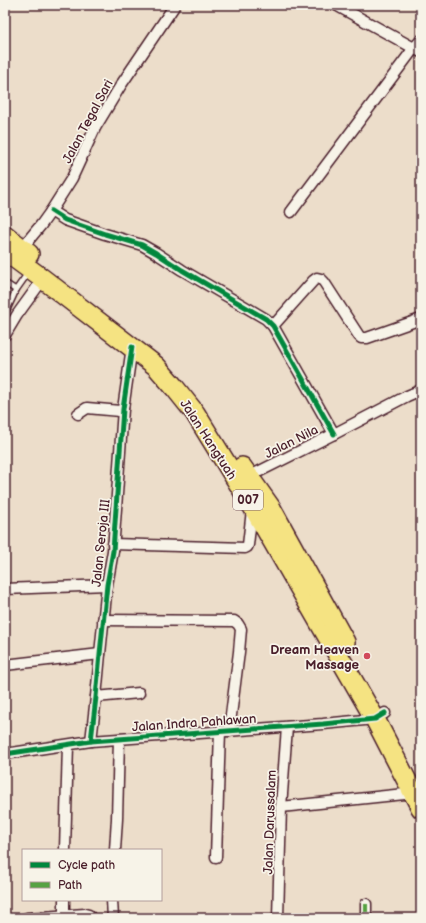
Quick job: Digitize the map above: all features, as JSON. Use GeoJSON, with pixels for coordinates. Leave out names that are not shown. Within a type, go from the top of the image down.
{"type":"FeatureCollection","features":[{"type":"Feature","properties":{"kind":"highway","name":"Jalan Hangtuah"},"geometry":{"type":"LineString","coordinates":[[5,235],[13,249],[36,274],[100,315],[169,363],[207,407],[243,480],[252,507],[380,716]]}},
{"type":"Feature","properties":{"kind":"highway","name":"Jalan Hangtuah"},"geometry":{"type":"LineString","coordinates":[[13,249],[45,266],[100,315],[132,347],[156,366],[195,413],[243,480],[271,508],[380,716],[419,794]]}},
{"type":"Feature","properties":{"kind":"street","name":"Jalan Tegal Sari"},"geometry":{"type":"LineString","coordinates":[[13,249],[41,225],[51,211],[72,178],[95,128],[121,85],[175,5]]}},
{"type":"Feature","properties":{"kind":"street"},"geometry":{"type":"LineString","coordinates":[[336,5],[417,50]]}},
{"type":"Feature","properties":{"kind":"street"},"geometry":{"type":"LineString","coordinates":[[290,212],[417,50],[421,40]]}},
{"type":"Feature","properties":{"kind":"street"},"geometry":{"type":"LineString","coordinates":[[51,211],[65,220],[142,245],[266,319],[273,326],[334,434]]}},
{"type":"Feature","properties":{"kind":"street"},"geometry":{"type":"LineString","coordinates":[[5,335],[18,315],[36,274]]}},
{"type":"Feature","properties":{"kind":"street"},"geometry":{"type":"LineString","coordinates":[[273,326],[317,278],[324,282],[361,338],[364,339],[421,319]]}},
{"type":"Feature","properties":{"kind":"street","name":"Jalan Seroja III"},"geometry":{"type":"LineString","coordinates":[[91,741],[107,585],[112,558],[123,409],[132,347]]}},
{"type":"Feature","properties":{"kind":"street","name":"Jalan Nila"},"geometry":{"type":"LineString","coordinates":[[243,480],[421,390]]}},
{"type":"Feature","properties":{"kind":"street"},"geometry":{"type":"LineString","coordinates":[[78,414],[87,408],[120,411],[123,409]]}},
{"type":"Feature","properties":{"kind":"street"},"geometry":{"type":"LineString","coordinates":[[113,544],[245,548],[248,545],[252,507]]}},
{"type":"Feature","properties":{"kind":"street"},"geometry":{"type":"LineString","coordinates":[[5,589],[107,585]]}},
{"type":"Feature","properties":{"kind":"street"},"geometry":{"type":"LineString","coordinates":[[103,620],[234,622],[238,624],[241,629],[239,652],[224,731],[216,857]]}},
{"type":"Feature","properties":{"kind":"street"},"geometry":{"type":"LineString","coordinates":[[5,666],[100,654]]}},
{"type":"Feature","properties":{"kind":"street"},"geometry":{"type":"LineString","coordinates":[[96,698],[139,693]]}},
{"type":"Feature","properties":{"kind":"street","name":"Jalan Indra Pahlawan"},"geometry":{"type":"LineString","coordinates":[[5,754],[91,741],[287,727],[380,716]]}},
{"type":"Feature","properties":{"kind":"street","name":"Jalan Darussalam"},"geometry":{"type":"LineString","coordinates":[[278,918],[281,807],[287,727]]}},
{"type":"Feature","properties":{"kind":"street"},"geometry":{"type":"LineString","coordinates":[[115,849],[119,739]]}},
{"type":"Feature","properties":{"kind":"street"},"geometry":{"type":"LineString","coordinates":[[65,849],[68,745]]}},
{"type":"Feature","properties":{"kind":"street"},"geometry":{"type":"LineString","coordinates":[[281,807],[419,794]]}},
{"type":"Feature","properties":{"kind":"street"},"geometry":{"type":"LineString","coordinates":[[64,901],[64,915]]}},
{"type":"Feature","properties":{"kind":"street"},"geometry":{"type":"LineString","coordinates":[[112,901],[113,918]]}},
{"type":"Feature","properties":{"kind":"street"},"geometry":{"type":"LineString","coordinates":[[366,904],[366,918]]}},
{"type":"Feature","properties":{"kind":"street"},"geometry":{"type":"LineString","coordinates":[[27,918],[85,914],[90,918]]}},
{"type":"Feature","properties":{"kind":"lane"},"geometry":{"type":"LineString","coordinates":[[5,314],[16,290],[36,274]]}},
{"type":"Feature","properties":{"kind":"lane"},"geometry":{"type":"LineString","coordinates":[[5,283],[16,290]]}},
{"type":"Feature","properties":{"kind":"marked path"},"geometry":{"type":"LineString","coordinates":[[366,904],[366,918]]}},
{"type":"Feature","properties":{"kind":"cycle path"},"geometry":{"type":"LineString","coordinates":[[51,211],[65,220],[142,245],[266,319],[273,326],[334,434]]}},
{"type":"Feature","properties":{"kind":"cycle path"},"geometry":{"type":"LineString","coordinates":[[91,741],[107,585],[113,551],[123,409],[132,347]]}},
{"type":"Feature","properties":{"kind":"cycle path"},"geometry":{"type":"LineString","coordinates":[[5,754],[91,741],[375,719],[385,713]]}},
{"type":"Feature","properties":{"kind":"place","name":"Dream Heaven Massage"},"geometry":{"type":"Point","coordinates":[367,656]}}]}
